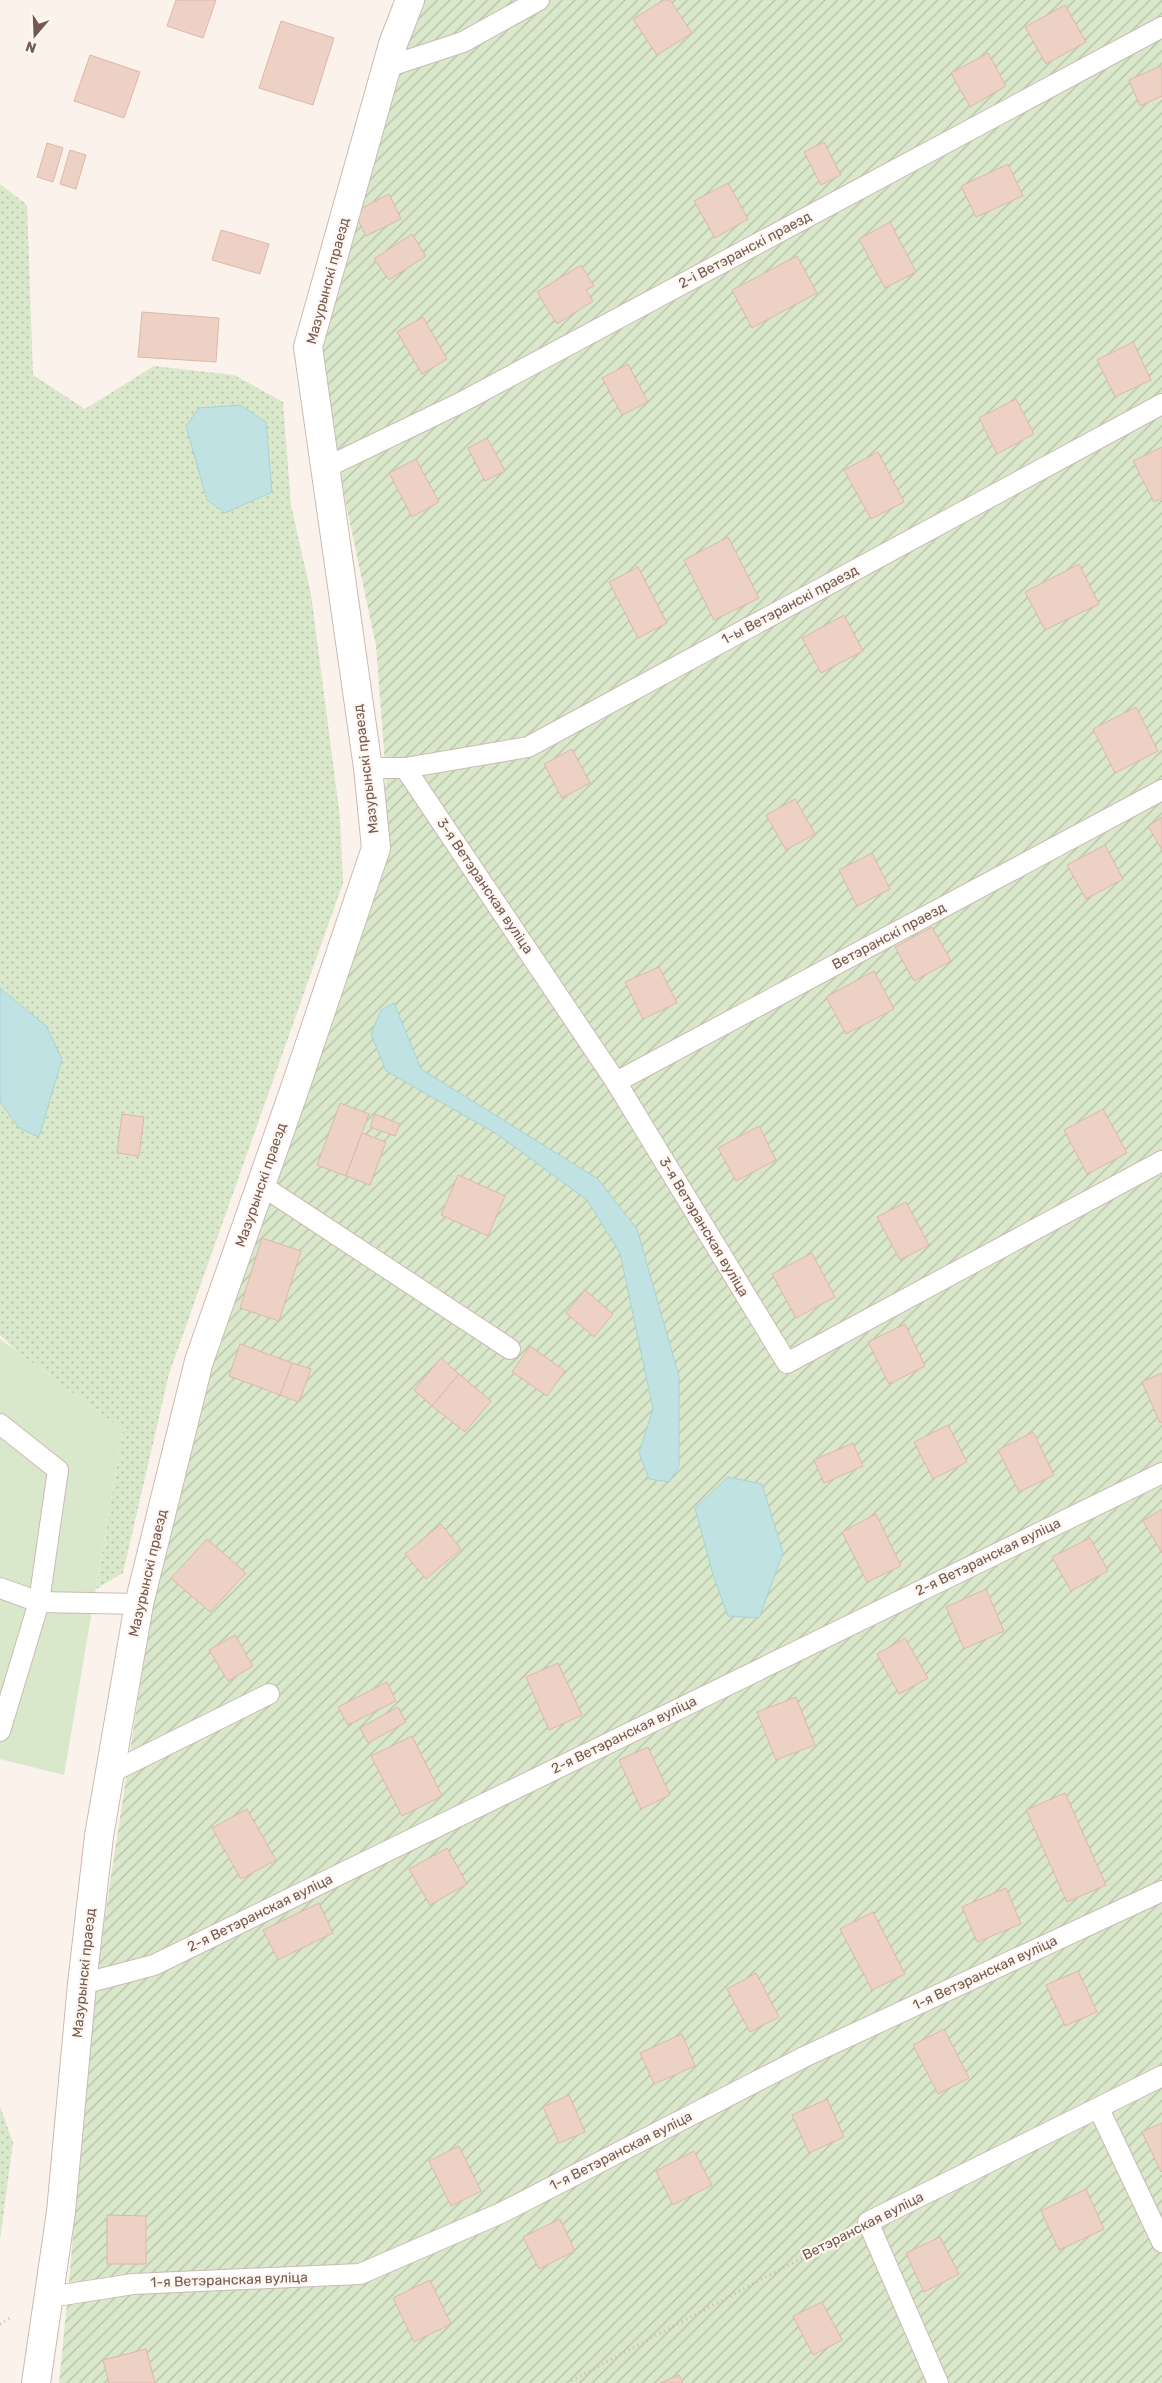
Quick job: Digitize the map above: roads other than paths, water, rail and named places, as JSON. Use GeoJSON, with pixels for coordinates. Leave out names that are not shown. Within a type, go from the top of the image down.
{"type":"FeatureCollection","features":[{"type":"Feature","properties":{"kind":"street","name":"Мазурынскі праезд"},"geometry":{"type":"LineString","coordinates":[[36,2383],[61,2212],[82,1984],[99,1836],[138,1604],[199,1361],[376,848],[368,768],[308,347],[387,66],[410,0]]}},
{"type":"Feature","properties":{"kind":"lane"},"geometry":{"type":"LineString","coordinates":[[387,66],[463,42],[539,0]]}},
{"type":"Feature","properties":{"kind":"lane","name":"2-і Ветэранскі праезд"},"geometry":{"type":"LineString","coordinates":[[325,468],[460,403],[1162,27]]}},
{"type":"Feature","properties":{"kind":"lane","name":"1-ы Ветэранскі праезд"},"geometry":{"type":"LineString","coordinates":[[406,768],[528,747],[1162,404]]}},
{"type":"Feature","properties":{"kind":"lane"},"geometry":{"type":"LineString","coordinates":[[368,768],[406,768]]}},
{"type":"Feature","properties":{"kind":"lane","name":"3-я Ветэранская вуліца"},"geometry":{"type":"LineString","coordinates":[[406,768],[616,1082],[787,1363],[1162,1161]]}},
{"type":"Feature","properties":{"kind":"lane","name":"Ветэранскі праезд"},"geometry":{"type":"LineString","coordinates":[[616,1082],[1162,790]]}},
{"type":"Feature","properties":{"kind":"lane"},"geometry":{"type":"LineString","coordinates":[[261,1185],[510,1349]]}},
{"type":"Feature","properties":{"kind":"lane"},"geometry":{"type":"LineString","coordinates":[[0,1424],[58,1470],[39,1602],[0,1731]]}},
{"type":"Feature","properties":{"kind":"lane","name":"2-я Ветэранская вуліца"},"geometry":{"type":"LineString","coordinates":[[82,1984],[154,1965],[1162,1473]]}},
{"type":"Feature","properties":{"kind":"lane"},"geometry":{"type":"LineString","coordinates":[[0,1588],[39,1602],[138,1604]]}},
{"type":"Feature","properties":{"kind":"lane"},"geometry":{"type":"LineString","coordinates":[[110,1773],[269,1694]]}},
{"type":"Feature","properties":{"kind":"lane","name":"1-я Ветэранская вуліца"},"geometry":{"type":"LineString","coordinates":[[50,2297],[133,2284],[360,2274],[501,2213],[804,2057],[1162,1891]]}},
{"type":"Feature","properties":{"kind":"lane","name":"Ветэранская вуліца"},"geometry":{"type":"LineString","coordinates":[[938,2383],[868,2222],[1100,2109],[1162,2076]]}},
{"type":"Feature","properties":{"kind":"lane"},"geometry":{"type":"LineString","coordinates":[[1100,2109],[1162,2242]]}},
{"type":"Feature","properties":{"kind":"water"},"geometry":{"type":"Polygon","coordinates":[[[240,405],[266,422],[272,492],[225,513],[207,500],[186,426],[199,408],[240,405]]]}},
{"type":"Feature","properties":{"kind":"water"},"geometry":{"type":"Polygon","coordinates":[[[0,988],[46,1026],[62,1059],[39,1137],[19,1128],[0,1102],[0,988]]]}},
{"type":"Feature","properties":{"kind":"water"},"geometry":{"type":"Polygon","coordinates":[[[394,1003],[421,1069],[598,1179],[637,1229],[679,1377],[679,1466],[669,1482],[649,1479],[639,1453],[653,1409],[620,1253],[587,1200],[497,1134],[386,1071],[371,1034],[381,1010],[394,1003]]]}},
{"type":"Feature","properties":{"kind":"water"},"geometry":{"type":"Polygon","coordinates":[[[728,1477],[762,1484],[783,1553],[759,1618],[728,1616],[713,1575],[695,1508],[728,1477]]]}}]}
